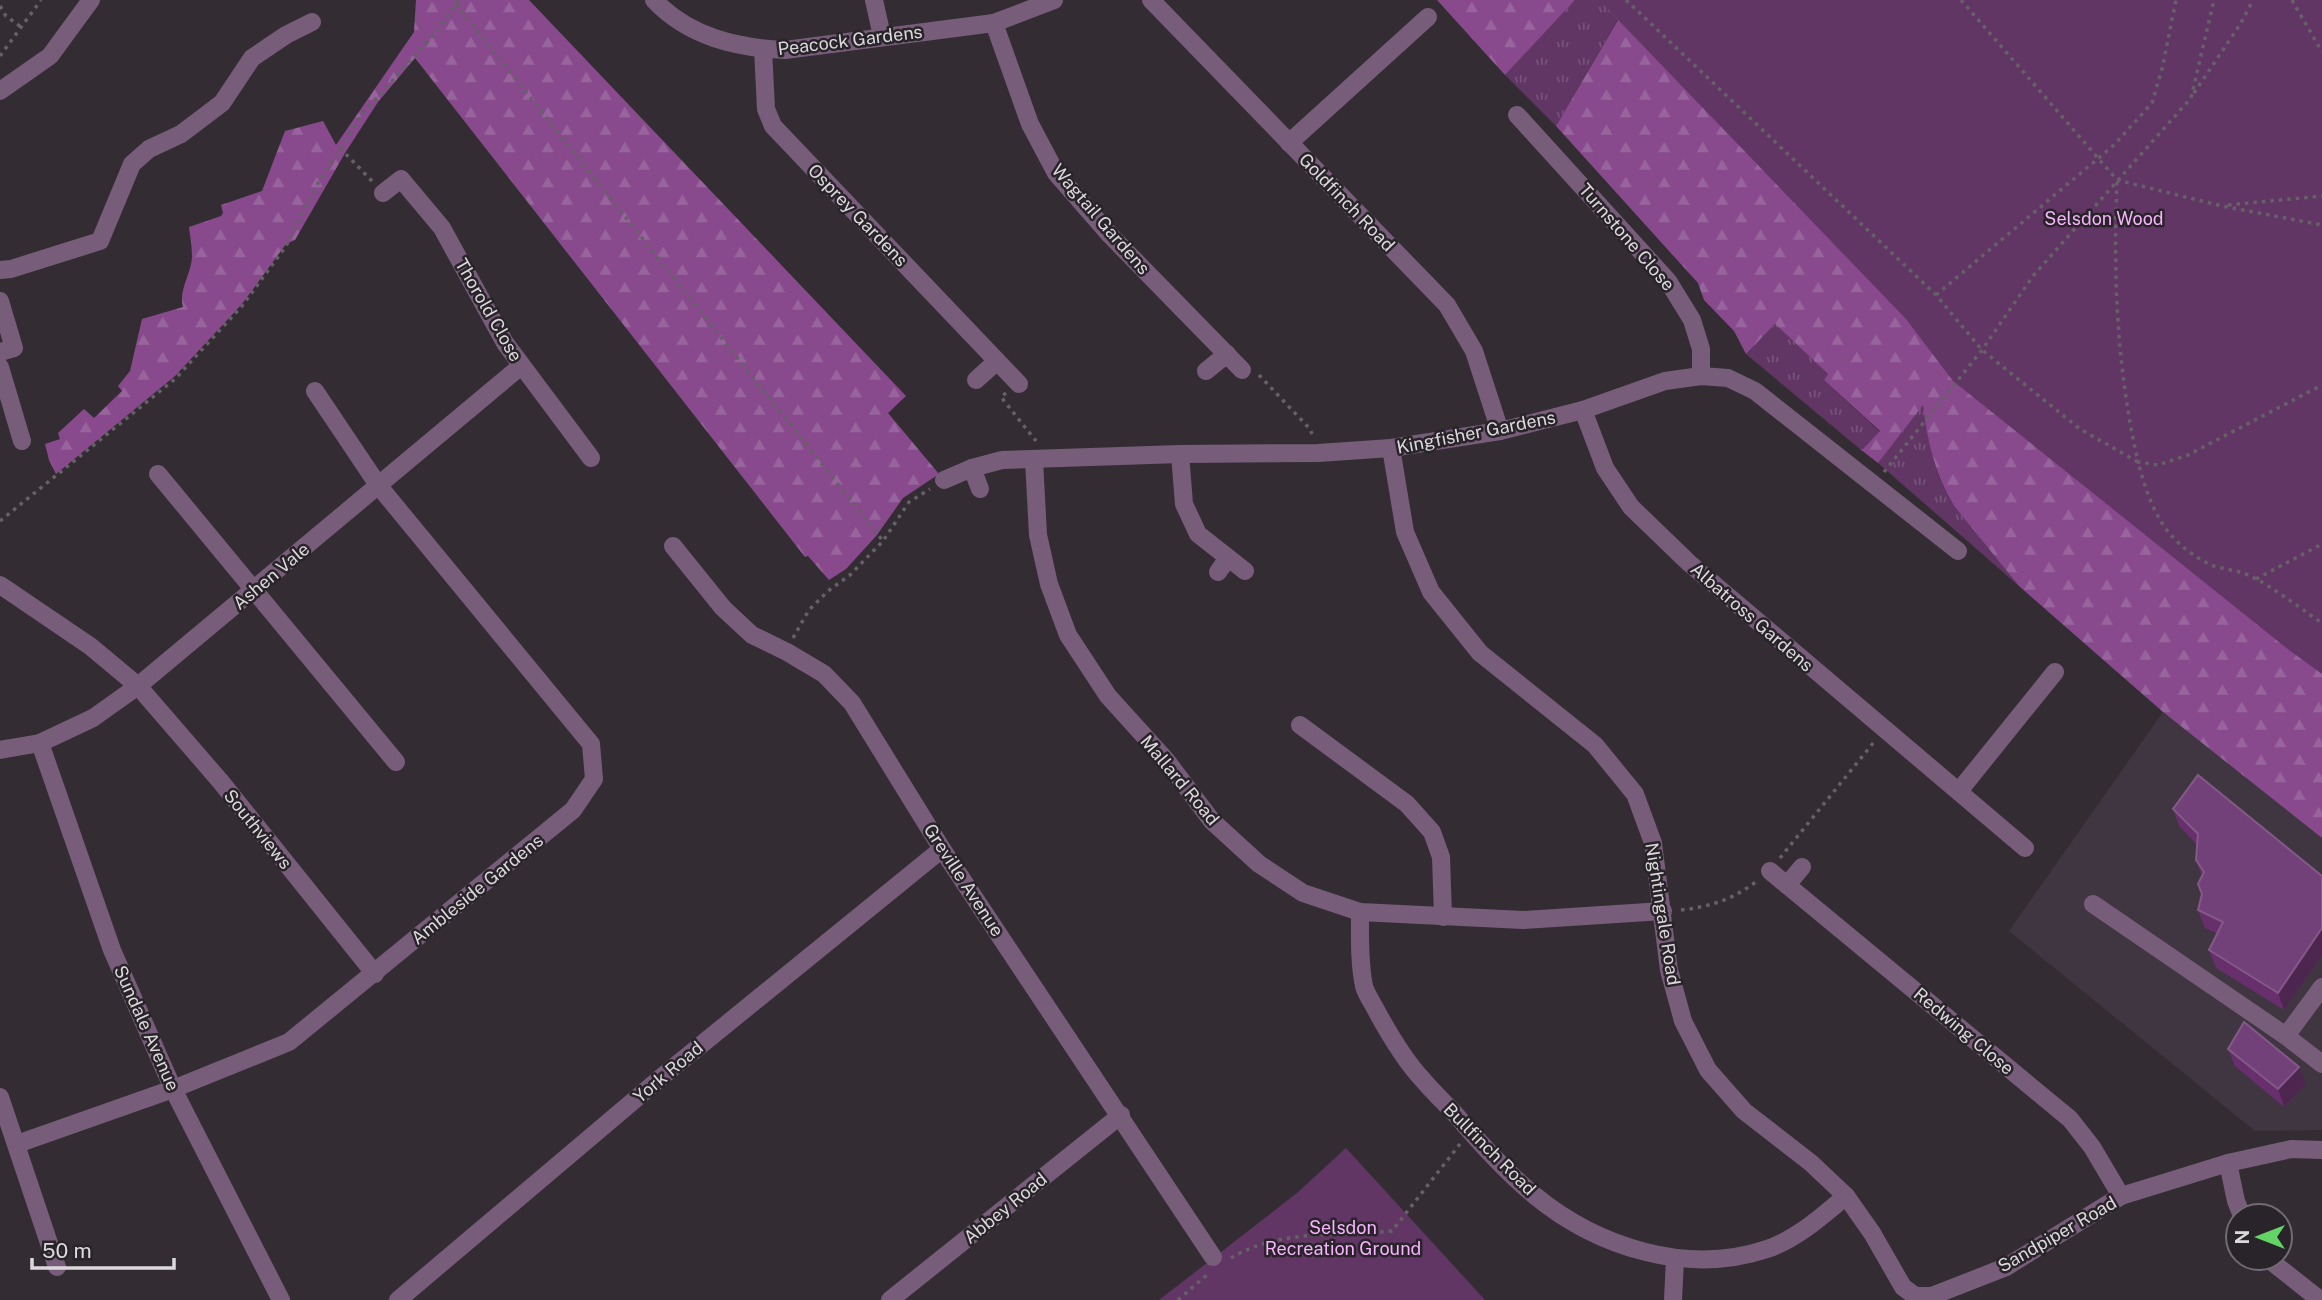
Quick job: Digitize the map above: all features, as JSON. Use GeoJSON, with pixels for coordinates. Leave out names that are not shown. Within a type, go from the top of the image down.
{"type":"FeatureCollection","features":[{"type":"Feature","properties":{"kind":"street"},"geometry":{"type":"LineString","coordinates":[[0,91],[50,56],[91,0]]}},
{"type":"Feature","properties":{"kind":"street","name":"Peacock Gardens"},"geometry":{"type":"LineString","coordinates":[[654,0],[687,28],[726,42],[785,50],[994,23],[1054,0]]}},
{"type":"Feature","properties":{"kind":"street"},"geometry":{"type":"LineString","coordinates":[[874,0],[882,36]]}},
{"type":"Feature","properties":{"kind":"street","name":"Goldfinch Road"},"geometry":{"type":"LineString","coordinates":[[1151,0],[1447,304],[1474,351],[1500,431]]}},
{"type":"Feature","properties":{"kind":"street"},"geometry":{"type":"LineString","coordinates":[[1289,143],[1428,17]]}},
{"type":"Feature","properties":{"kind":"street"},"geometry":{"type":"LineString","coordinates":[[0,270],[11,269],[100,241],[132,164],[149,149],[181,134],[222,103],[252,58],[286,35],[312,22]]}},
{"type":"Feature","properties":{"kind":"street","name":"Wagtail Gardens"},"geometry":{"type":"LineString","coordinates":[[994,23],[1030,124],[1056,173],[1110,234],[1242,370]]}},
{"type":"Feature","properties":{"kind":"street","name":"Osprey Gardens"},"geometry":{"type":"LineString","coordinates":[[763,49],[766,109],[773,125],[1019,384]]}},
{"type":"Feature","properties":{"kind":"street","name":"Turnstone Close"},"geometry":{"type":"LineString","coordinates":[[1517,115],[1668,281],[1692,320],[1701,348],[1701,376]]}},
{"type":"Feature","properties":{"kind":"street","name":"Thorold Close"},"geometry":{"type":"LineString","coordinates":[[383,193],[401,179],[442,228],[505,342],[591,458]]}},
{"type":"Feature","properties":{"kind":"street"},"geometry":{"type":"LineString","coordinates":[[0,301],[4,332],[14,348],[0,352]]}},
{"type":"Feature","properties":{"kind":"street"},"geometry":{"type":"LineString","coordinates":[[1206,371],[1227,354]]}},
{"type":"Feature","properties":{"kind":"street"},"geometry":{"type":"LineString","coordinates":[[976,380],[998,361]]}},
{"type":"Feature","properties":{"kind":"street","name":"Ashen Vale"},"geometry":{"type":"LineString","coordinates":[[0,750],[40,743],[93,718],[138,686],[521,366]]}},
{"type":"Feature","properties":{"kind":"street"},"geometry":{"type":"LineString","coordinates":[[0,367],[22,441]]}},
{"type":"Feature","properties":{"kind":"street","name":"Kingfisher Gardens"},"geometry":{"type":"LineString","coordinates":[[944,480],[972,468],[1002,460],[1318,453],[1391,448],[1500,431],[1583,410],[1665,381],[1701,376],[1728,378],[1755,391],[1958,551]]}},
{"type":"Feature","properties":{"kind":"street","name":"Ambleside Gardens"},"geometry":{"type":"LineString","coordinates":[[17,1144],[173,1089],[289,1042],[573,810],[594,779],[591,744],[378,485],[315,391]]}},
{"type":"Feature","properties":{"kind":"street","name":"Albatross Gardens"},"geometry":{"type":"LineString","coordinates":[[1583,410],[1605,468],[1631,507],[1689,563],[2025,848]]}},
{"type":"Feature","properties":{"kind":"street","name":"Nightingale Road"},"geometry":{"type":"LineString","coordinates":[[1391,448],[1405,532],[1431,592],[1480,653],[1595,745],[1634,794],[1653,843],[1669,970],[1683,1021],[1708,1070],[1744,1111],[1811,1163],[1846,1196],[1872,1233],[1903,1287],[1915,1298]]}},
{"type":"Feature","properties":{"kind":"street"},"geometry":{"type":"LineString","coordinates":[[1180,454],[1184,503],[1198,534],[1223,565],[1245,570]]}},
{"type":"Feature","properties":{"kind":"street","name":"Mallard Road"},"geometry":{"type":"LineString","coordinates":[[1034,460],[1038,535],[1049,584],[1068,635],[1108,696],[1166,760],[1212,821],[1259,864],[1304,893],[1360,912],[1522,920],[1663,911]]}},
{"type":"Feature","properties":{"kind":"street"},"geometry":{"type":"LineString","coordinates":[[972,468],[980,489]]}},
{"type":"Feature","properties":{"kind":"street"},"geometry":{"type":"LineString","coordinates":[[158,474],[396,762]]}},
{"type":"Feature","properties":{"kind":"street","name":"Greville Avenue"},"geometry":{"type":"LineString","coordinates":[[673,546],[723,608],[751,635],[824,674],[852,703],[942,849],[1216,1261]]}},
{"type":"Feature","properties":{"kind":"street","name":"Southviews"},"geometry":{"type":"LineString","coordinates":[[0,585],[90,646],[138,686],[221,782],[375,974]]}},
{"type":"Feature","properties":{"kind":"street"},"geometry":{"type":"LineString","coordinates":[[1959,791],[2055,672]]}},
{"type":"Feature","properties":{"kind":"street"},"geometry":{"type":"LineString","coordinates":[[1300,724],[1407,804],[1432,832],[1441,857],[1443,917]]}},
{"type":"Feature","properties":{"kind":"street","name":"Sundale Avenue"},"geometry":{"type":"LineString","coordinates":[[40,743],[112,950],[173,1089],[281,1300]]}},
{"type":"Feature","properties":{"kind":"street","name":"York Road"},"geometry":{"type":"LineString","coordinates":[[398,1300],[664,1075],[942,849]]}},
{"type":"Feature","properties":{"kind":"street"},"geometry":{"type":"LineString","coordinates":[[1787,885],[1802,867]]}},
{"type":"Feature","properties":{"kind":"street","name":"Redwing Close"},"geometry":{"type":"LineString","coordinates":[[1770,871],[2070,1119],[2092,1147],[2121,1196]]}},
{"type":"Feature","properties":{"kind":"street"},"geometry":{"type":"LineString","coordinates":[[2094,904],[2286,1036],[2322,1064]]}},
{"type":"Feature","properties":{"kind":"street","name":"Bullfinch Road"},"geometry":{"type":"LineString","coordinates":[[1360,912],[1360,951],[1365,988],[1402,1053],[1422,1080],[1470,1131],[1533,1194],[1568,1220],[1602,1237],[1675,1259],[1722,1258],[1768,1249],[1807,1228],[1846,1196]]}},
{"type":"Feature","properties":{"kind":"street"},"geometry":{"type":"LineString","coordinates":[[2286,1036],[2322,987]]}},
{"type":"Feature","properties":{"kind":"street"},"geometry":{"type":"LineString","coordinates":[[0,1097],[57,1267]]}},
{"type":"Feature","properties":{"kind":"street","name":"Abbey Road"},"geometry":{"type":"LineString","coordinates":[[890,1300],[1121,1115]]}},
{"type":"Feature","properties":{"kind":"street","name":"Sandpiper Road"},"geometry":{"type":"LineString","coordinates":[[1915,1298],[1932,1296],[2006,1267],[2121,1196],[2228,1163],[2291,1149],[2322,1150]]}},
{"type":"Feature","properties":{"kind":"street"},"geometry":{"type":"LineString","coordinates":[[2228,1163],[2236,1202]]}},
{"type":"Feature","properties":{"kind":"street"},"geometry":{"type":"LineString","coordinates":[[1673,1300],[1675,1259]]}},
{"type":"Feature","properties":{"kind":"street"},"geometry":{"type":"LineString","coordinates":[[2285,1272],[2320,1300]]}},
{"type":"Feature","properties":{"kind":"path"},"geometry":{"type":"LineString","coordinates":[[0,56],[41,0]]}},
{"type":"Feature","properties":{"kind":"path"},"geometry":{"type":"LineString","coordinates":[[1626,0],[1936,295],[1982,350],[2080,429],[2138,462],[2158,465],[2188,454],[2322,385]]}},
{"type":"Feature","properties":{"kind":"path"},"geometry":{"type":"LineString","coordinates":[[1961,0],[2118,180],[2222,206],[2322,225]]}},
{"type":"Feature","properties":{"kind":"path"},"geometry":{"type":"LineString","coordinates":[[1936,295],[2099,158],[2152,103],[2176,0]]}},
{"type":"Feature","properties":{"kind":"path"},"geometry":{"type":"LineString","coordinates":[[2191,98],[2214,0]]}},
{"type":"Feature","properties":{"kind":"path"},"geometry":{"type":"LineString","coordinates":[[1874,485],[1982,350],[2033,276],[2191,98],[2241,23],[2253,0]]}},
{"type":"Feature","properties":{"kind":"path"},"geometry":{"type":"LineString","coordinates":[[2292,0],[2322,52]]}},
{"type":"Feature","properties":{"kind":"path"},"geometry":{"type":"LineString","coordinates":[[0,521],[175,379],[242,306],[286,246],[318,181],[364,112],[436,32],[457,2],[883,541]]}},
{"type":"Feature","properties":{"kind":"path"},"geometry":{"type":"LineString","coordinates":[[0,6],[6,16],[21,27]]}},
{"type":"Feature","properties":{"kind":"path"},"geometry":{"type":"LineString","coordinates":[[340,148],[383,193]]}},
{"type":"Feature","properties":{"kind":"path"},"geometry":{"type":"LineString","coordinates":[[2118,180],[2114,247],[2119,342],[2127,415],[2146,490],[2166,532],[2186,550],[2211,565],[2249,575],[2322,623]]}},
{"type":"Feature","properties":{"kind":"path"},"geometry":{"type":"LineString","coordinates":[[2222,206],[2322,196]]}},
{"type":"Feature","properties":{"kind":"path"},"geometry":{"type":"LineString","coordinates":[[1242,370],[1250,365],[1310,429],[1318,453]]}},
{"type":"Feature","properties":{"kind":"path"},"geometry":{"type":"LineString","coordinates":[[1019,384],[1001,397],[1054,459]]}},
{"type":"Feature","properties":{"kind":"path"},"geometry":{"type":"LineString","coordinates":[[787,652],[809,610],[828,590],[850,575],[883,541],[909,502],[944,480]]}},
{"type":"Feature","properties":{"kind":"path"},"geometry":{"type":"LineString","coordinates":[[2255,579],[2322,544]]}},
{"type":"Feature","properties":{"kind":"path"},"geometry":{"type":"LineString","coordinates":[[1663,911],[1699,908],[1724,901],[1770,871],[1884,729]]}},
{"type":"Feature","properties":{"kind":"path"},"geometry":{"type":"LineString","coordinates":[[1178,1300],[1216,1261],[1250,1247],[1290,1237],[1392,1231],[1470,1131]]}},
{"type":"Feature","properties":{"kind":"shaded area"},"geometry":{"type":"Polygon","coordinates":[[[2163,712],[2322,838],[2322,1130],[2255,1131],[2009,931],[2163,712]]]}},
{"type":"Feature","properties":{"kind":"green space"},"geometry":{"type":"Polygon","coordinates":[[[416,0],[529,0],[906,396],[888,413],[939,474],[903,498],[877,535],[846,569],[829,580],[808,556],[805,557],[415,58],[378,102],[295,240],[286,244],[242,304],[175,376],[56,474],[45,444],[60,439],[58,433],[84,409],[94,418],[122,391],[118,386],[130,371],[142,319],[183,307],[182,294],[192,256],[189,227],[221,216],[221,205],[262,191],[285,131],[323,121],[336,145],[414,32],[416,0]]]}},
{"type":"Feature","properties":{"kind":"green space"},"geometry":{"type":"Polygon","coordinates":[[[1437,0],[1575,0],[1505,75],[1437,0]]]}},
{"type":"Feature","properties":{"kind":"green space"},"geometry":{"type":"Polygon","coordinates":[[[1575,0],[1599,0],[1618,19],[1556,126],[1505,75],[1575,0]]]}},
{"type":"Feature","properties":{"kind":"green space"},"geometry":{"type":"Polygon","coordinates":[[[1599,0],[2322,650],[2322,838],[2163,712],[2019,586],[1947,494],[1933,457],[1923,405],[1878,463],[1860,449],[1880,431],[1824,380],[1828,374],[1775,324],[1746,354],[1734,331],[1704,300],[1698,283],[1556,126],[1618,20],[1599,0]]]}},
{"type":"Feature","properties":{"kind":"green space","name":"Selsdon Wood"},"geometry":{"type":"Polygon","coordinates":[[[1599,0],[2322,0],[2322,674],[1953,381],[1906,319],[1599,0]]]}},
{"type":"Feature","properties":{"kind":"green space"},"geometry":{"type":"Polygon","coordinates":[[[1775,324],[1828,374],[1824,380],[1880,432],[1863,449],[1746,354],[1775,324]]]}},
{"type":"Feature","properties":{"kind":"green space"},"geometry":{"type":"Polygon","coordinates":[[[1923,404],[1933,457],[1947,494],[2019,586],[1878,463],[1923,404]]]}},
{"type":"Feature","properties":{"kind":"green space","name":"Selsdon Recreation Ground"},"geometry":{"type":"Polygon","coordinates":[[[1346,1148],[1485,1300],[1159,1300],[1297,1193],[1346,1148]]]}},
{"type":"Feature","properties":{"kind":"building"},"geometry":{"type":"Polygon","coordinates":[[[2198,775],[2322,876],[2322,928],[2278,993],[2209,950],[2223,922],[2198,910],[2202,894],[2198,884],[2204,872],[2196,860],[2198,834],[2173,809],[2198,775]]]}},
{"type":"Feature","properties":{"kind":"building"},"geometry":{"type":"Polygon","coordinates":[[[2244,1022],[2299,1067],[2278,1089],[2228,1049],[2244,1022]]]}}]}
